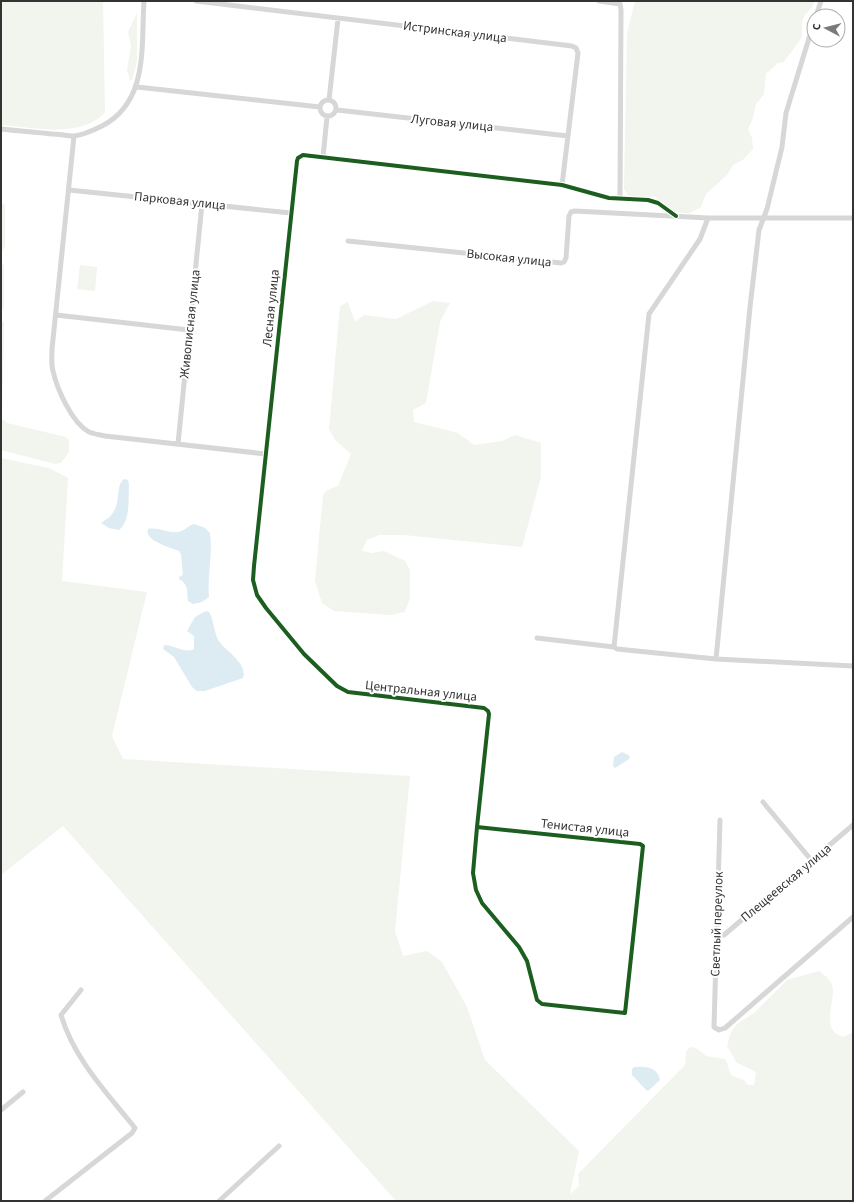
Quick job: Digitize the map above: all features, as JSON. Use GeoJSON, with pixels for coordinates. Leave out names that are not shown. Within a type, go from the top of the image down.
{"type":"FeatureCollection","features":[{"type":"Feature","properties":{"kind":"street"},"geometry":{"type":"LineString","coordinates":[[1,129],[74,136],[96,129],[110,122],[121,113],[131,100],[137,87],[140,70],[144,1]]}},
{"type":"Feature","properties":{"kind":"street","name":"Истринская улица"},"geometry":{"type":"LineString","coordinates":[[196,1],[572,46],[576,48],[578,53],[562,185]]}},
{"type":"Feature","properties":{"kind":"street"},"geometry":{"type":"LineString","coordinates":[[599,1],[620,4],[621,10],[620,199]]}},
{"type":"Feature","properties":{"kind":"street"},"geometry":{"type":"LineString","coordinates":[[329,100],[338,19]]}},
{"type":"Feature","properties":{"kind":"street"},"geometry":{"type":"LineString","coordinates":[[716,660],[750,307],[759,230],[782,147],[786,113],[806,48]]}},
{"type":"Feature","properties":{"kind":"street"},"geometry":{"type":"LineString","coordinates":[[137,87],[320,107]]}},
{"type":"Feature","properties":{"kind":"street"},"geometry":{"type":"LineString","coordinates":[[327,117],[320,112],[320,107],[325,100],[329,100]]}},
{"type":"Feature","properties":{"kind":"street"},"geometry":{"type":"LineString","coordinates":[[327,117],[335,114],[337,110],[336,105],[329,100]]}},
{"type":"Feature","properties":{"kind":"street","name":"Луговая улица"},"geometry":{"type":"LineString","coordinates":[[337,110],[568,136]]}},
{"type":"Feature","properties":{"kind":"street"},"geometry":{"type":"LineString","coordinates":[[327,117],[323,157],[562,185],[593,195],[620,199],[648,200],[658,203],[676,216],[708,218],[853,218]]}},
{"type":"Feature","properties":{"kind":"street"},"geometry":{"type":"LineString","coordinates":[[74,136],[52,369],[57,385],[69,410],[78,422],[89,432],[105,436],[266,454]]}},
{"type":"Feature","properties":{"kind":"street","name":"Лесная улица"},"geometry":{"type":"LineString","coordinates":[[266,454],[296,164],[298,158],[303,155],[323,157]]}},
{"type":"Feature","properties":{"kind":"street","name":"Парковая улица"},"geometry":{"type":"LineString","coordinates":[[69,190],[291,213]]}},
{"type":"Feature","properties":{"kind":"street","name":"Живописная улица"},"geometry":{"type":"LineString","coordinates":[[178,444],[202,204]]}},
{"type":"Feature","properties":{"kind":"street","name":"Высокая улица"},"geometry":{"type":"LineString","coordinates":[[348,241],[561,263],[564,262],[566,258],[569,216],[571,212],[676,216]]}},
{"type":"Feature","properties":{"kind":"street"},"geometry":{"type":"LineString","coordinates":[[614,647],[649,314],[700,239],[708,218]]}},
{"type":"Feature","properties":{"kind":"street"},"geometry":{"type":"LineString","coordinates":[[56,315],[189,330]]}},
{"type":"Feature","properties":{"kind":"street","name":"Центральная улица"},"geometry":{"type":"LineString","coordinates":[[266,454],[254,566],[254,580],[257,595],[304,654],[336,686],[348,692],[484,708],[488,711],[473,873],[476,890],[482,903],[519,947],[527,961],[537,1000],[546,1006],[625,1013]]}},
{"type":"Feature","properties":{"kind":"street"},"geometry":{"type":"LineString","coordinates":[[538,638],[716,660],[853,666]]}},
{"type":"Feature","properties":{"kind":"street"},"geometry":{"type":"LineString","coordinates":[[763,802],[812,861]]}},
{"type":"Feature","properties":{"kind":"street","name":"Светлый переулок"},"geometry":{"type":"LineString","coordinates":[[720,820],[714,1027],[719,1030],[725,1028],[853,917]]}},
{"type":"Feature","properties":{"kind":"street","name":"Плещеевская улица"},"geometry":{"type":"LineString","coordinates":[[716,937],[724,936],[853,825]]}},
{"type":"Feature","properties":{"kind":"street","name":"Тенистая улица"},"geometry":{"type":"LineString","coordinates":[[477,827],[640,844],[643,846],[625,1013]]}},
{"type":"Feature","properties":{"kind":"street"},"geometry":{"type":"LineString","coordinates":[[45,1201],[132,1133],[135,1128],[84,1065],[66,1034],[61,1016],[81,990]]}},
{"type":"Feature","properties":{"kind":"street"},"geometry":{"type":"LineString","coordinates":[[1,1110],[23,1092]]}},
{"type":"Feature","properties":{"kind":"street"},"geometry":{"type":"LineString","coordinates":[[219,1201],[280,1146]]}},
{"type":"Feature","properties":{"kind":"shaded area"},"geometry":{"type":"Polygon","coordinates":[[[1,1],[103,1],[105,112],[84,126],[70,129],[41,129],[1,125],[1,1]]]}},
{"type":"Feature","properties":{"kind":"shaded area"},"geometry":{"type":"Polygon","coordinates":[[[635,1],[814,1],[811,8],[806,8],[806,14],[802,25],[802,36],[799,41],[784,62],[778,63],[766,74],[764,94],[756,104],[753,118],[748,129],[752,138],[753,149],[744,159],[733,165],[727,175],[706,194],[701,207],[690,213],[673,212],[655,197],[629,197],[624,189],[627,33],[635,1]]]}},
{"type":"Feature","properties":{"kind":"shaded area"},"geometry":{"type":"Polygon","coordinates":[[[137,13],[137,62],[132,80],[130,80],[127,70],[131,46],[128,32],[137,13]]]}},
{"type":"Feature","properties":{"kind":"shaded area"},"geometry":{"type":"Polygon","coordinates":[[[1,203],[5,205],[5,246],[1,253],[1,203]]]}},
{"type":"Feature","properties":{"kind":"shaded area"},"geometry":{"type":"Polygon","coordinates":[[[1,264],[4,265],[4,308],[1,312],[1,264]]]}},
{"type":"Feature","properties":{"kind":"shaded area"},"geometry":{"type":"Polygon","coordinates":[[[80,265],[97,267],[95,291],[77,289],[80,265]]]}},
{"type":"Feature","properties":{"kind":"shaded area"},"geometry":{"type":"Polygon","coordinates":[[[433,301],[450,303],[440,322],[426,403],[413,410],[414,422],[458,433],[474,445],[502,441],[515,435],[541,443],[541,477],[522,547],[404,535],[379,535],[367,540],[362,551],[372,553],[384,551],[405,561],[410,570],[410,598],[405,612],[391,615],[334,611],[322,603],[315,581],[323,495],[328,490],[338,486],[351,454],[335,440],[329,429],[340,306],[348,302],[355,322],[364,315],[396,319],[433,301]]]}},
{"type":"Feature","properties":{"kind":"shaded area"},"geometry":{"type":"Polygon","coordinates":[[[1,321],[4,322],[2,419],[7,423],[66,437],[69,440],[69,452],[61,463],[55,464],[1,450],[1,321]]]}},
{"type":"Feature","properties":{"kind":"shaded area"},"geometry":{"type":"Polygon","coordinates":[[[1,458],[49,468],[68,478],[62,581],[147,592],[112,736],[123,759],[410,776],[395,931],[403,956],[427,951],[442,962],[467,1007],[485,1060],[579,1151],[570,1194],[579,1186],[578,1174],[685,1065],[686,1052],[690,1047],[696,1048],[706,1056],[725,1059],[732,1076],[744,1080],[748,1085],[754,1085],[756,1072],[737,1063],[727,1046],[730,1034],[737,1024],[754,1013],[787,980],[819,971],[832,985],[833,991],[830,1022],[832,1028],[836,1034],[844,1037],[853,1032],[853,1201],[396,1201],[63,826],[1,875],[1,458]]]}},
{"type":"Feature","properties":{"kind":"shaded area"},"geometry":{"type":"Polygon","coordinates":[[[124,479],[128,480],[129,485],[127,515],[123,526],[119,530],[109,528],[101,523],[114,511],[120,485],[124,479]]]}},
{"type":"Feature","properties":{"kind":"shaded area"},"geometry":{"type":"Polygon","coordinates":[[[194,524],[205,528],[210,533],[211,549],[209,597],[202,602],[193,604],[188,601],[186,586],[179,579],[179,577],[183,575],[181,554],[179,551],[159,543],[150,537],[148,529],[179,532],[194,524]]]}},
{"type":"Feature","properties":{"kind":"shaded area"},"geometry":{"type":"Polygon","coordinates":[[[206,611],[209,612],[211,616],[218,640],[240,664],[244,673],[243,678],[205,691],[197,691],[192,687],[174,657],[163,649],[164,645],[168,645],[183,650],[194,649],[194,636],[187,631],[195,617],[206,611]]]}},
{"type":"Feature","properties":{"kind":"shaded area"},"geometry":{"type":"Polygon","coordinates":[[[622,752],[630,756],[629,759],[615,768],[613,766],[614,757],[622,752]]]}},
{"type":"Feature","properties":{"kind":"shaded area"},"geometry":{"type":"Polygon","coordinates":[[[634,1067],[647,1067],[654,1070],[657,1072],[660,1080],[648,1091],[646,1090],[632,1075],[632,1069],[634,1067]]]}},
{"type":"Feature","properties":{"kind":"cycle path"},"geometry":{"type":"LineString","coordinates":[[477,827],[640,844],[643,846],[625,1013],[542,1004],[537,1000],[527,961],[519,947],[482,903],[476,890],[473,873],[477,827],[489,714],[488,711],[484,708],[348,692],[337,686],[304,654],[257,595],[253,580],[254,566],[297,161],[298,158],[303,155],[562,185],[609,198],[648,200],[658,203],[676,216]]}}]}
